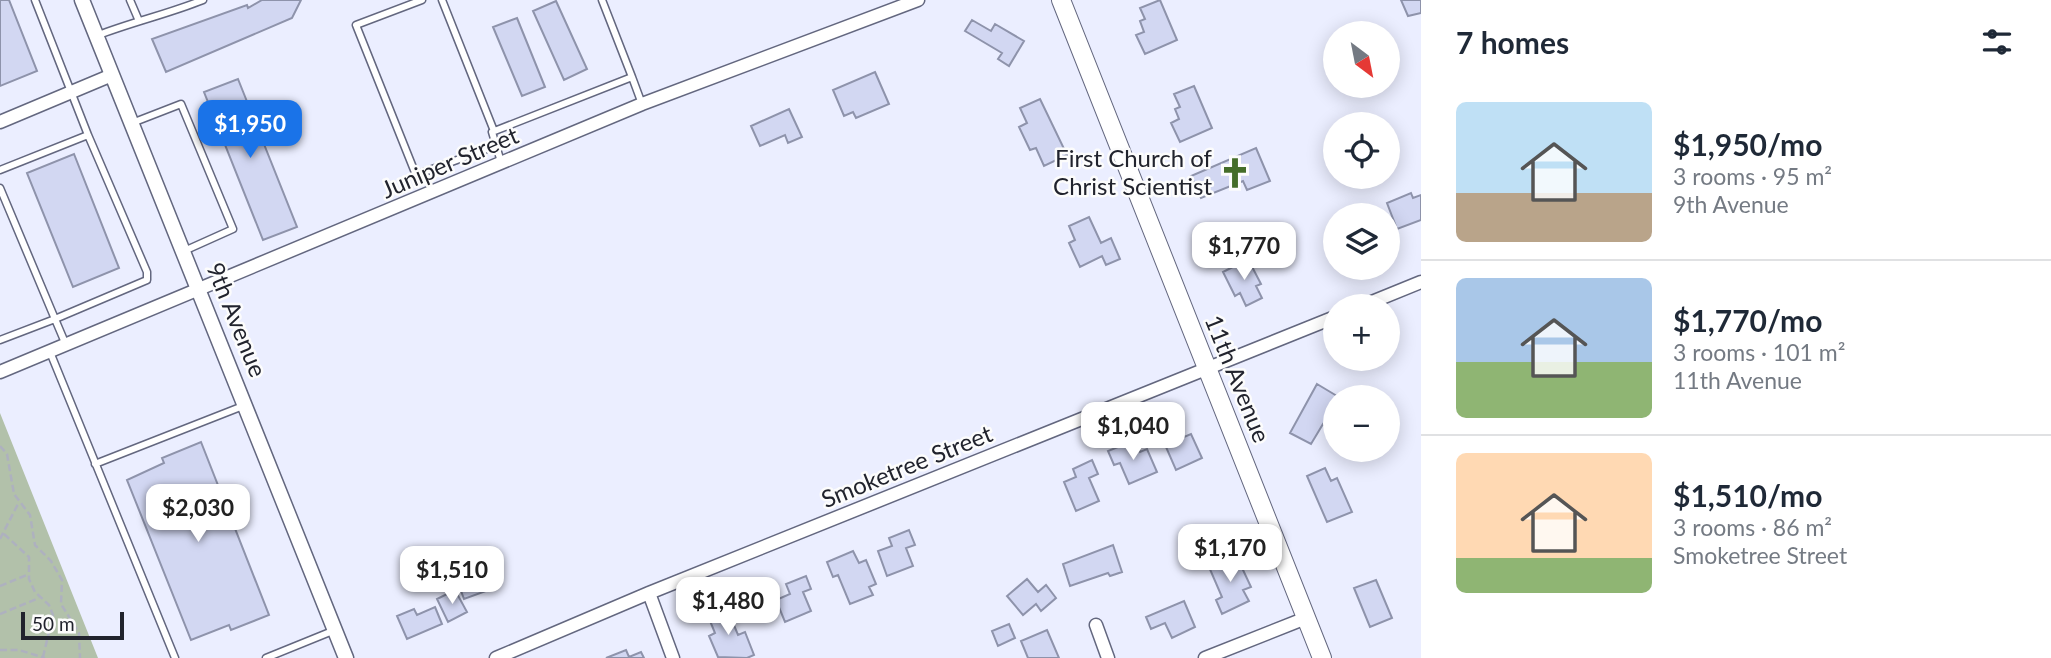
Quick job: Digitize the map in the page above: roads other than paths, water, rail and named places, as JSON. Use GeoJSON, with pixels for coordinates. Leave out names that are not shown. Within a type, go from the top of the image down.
{"type":"FeatureCollection","features":[{"type":"Feature","properties":{"kind":"main road","name":"11th Avenue"},"geometry":{"type":"LineString","coordinates":[[1061,0],[1322,658]]}},
{"type":"Feature","properties":{"kind":"street","name":"9th Avenue"},"geometry":{"type":"LineString","coordinates":[[82,0],[346,658]]}},
{"type":"Feature","properties":{"kind":"street","name":"Juniper Street"},"geometry":{"type":"LineString","coordinates":[[0,372],[200,291],[642,104],[918,0]]}},
{"type":"Feature","properties":{"kind":"street"},"geometry":{"type":"LineString","coordinates":[[0,122],[112,75]]}},
{"type":"Feature","properties":{"kind":"street"},"geometry":{"type":"LineString","coordinates":[[1392,294],[1421,282]]}},
{"type":"Feature","properties":{"kind":"street","name":"Smoketree Street"},"geometry":{"type":"LineString","coordinates":[[496,658],[649,593],[1323,322]]}},
{"type":"Feature","properties":{"kind":"street"},"geometry":{"type":"LineString","coordinates":[[649,593],[673,658]]}},
{"type":"Feature","properties":{"kind":"street"},"geometry":{"type":"LineString","coordinates":[[1205,658],[1306,618]]}},
{"type":"Feature","properties":{"kind":"street"},"geometry":{"type":"LineString","coordinates":[[1096,625],[1108,658]]}},
{"type":"Feature","properties":{"kind":"lane"},"geometry":{"type":"LineString","coordinates":[[0,340],[147,280],[147,272],[122,208],[88,135],[35,2],[47,0]]}},
{"type":"Feature","properties":{"kind":"lane"},"geometry":{"type":"LineString","coordinates":[[130,0],[139,21]]}},
{"type":"Feature","properties":{"kind":"lane"},"geometry":{"type":"LineString","coordinates":[[96,36],[139,21],[160,17],[203,0]]}},
{"type":"Feature","properties":{"kind":"lane"},"geometry":{"type":"LineString","coordinates":[[422,0],[356,25],[416,175],[495,146]]}},
{"type":"Feature","properties":{"kind":"lane"},"geometry":{"type":"LineString","coordinates":[[442,0],[494,131],[495,146],[502,164]]}},
{"type":"Feature","properties":{"kind":"lane"},"geometry":{"type":"LineString","coordinates":[[602,0],[642,104]]}},
{"type":"Feature","properties":{"kind":"lane"},"geometry":{"type":"LineString","coordinates":[[494,131],[632,77]]}},
{"type":"Feature","properties":{"kind":"lane"},"geometry":{"type":"LineString","coordinates":[[132,123],[181,104],[233,229],[184,251]]}},
{"type":"Feature","properties":{"kind":"lane"},"geometry":{"type":"LineString","coordinates":[[0,170],[88,135]]}},
{"type":"Feature","properties":{"kind":"lane"},"geometry":{"type":"LineString","coordinates":[[0,188],[66,345]]}},
{"type":"Feature","properties":{"kind":"lane"},"geometry":{"type":"LineString","coordinates":[[49,352],[175,658]]}},
{"type":"Feature","properties":{"kind":"lane"},"geometry":{"type":"LineString","coordinates":[[95,464],[245,405]]}},
{"type":"Feature","properties":{"kind":"lane"},"geometry":{"type":"LineString","coordinates":[[266,658],[335,630]]}},
{"type":"Feature","properties":{"kind":"place","name":"First Church of Christ Scientist"},"geometry":{"type":"Point","coordinates":[1235,173]}}]}
